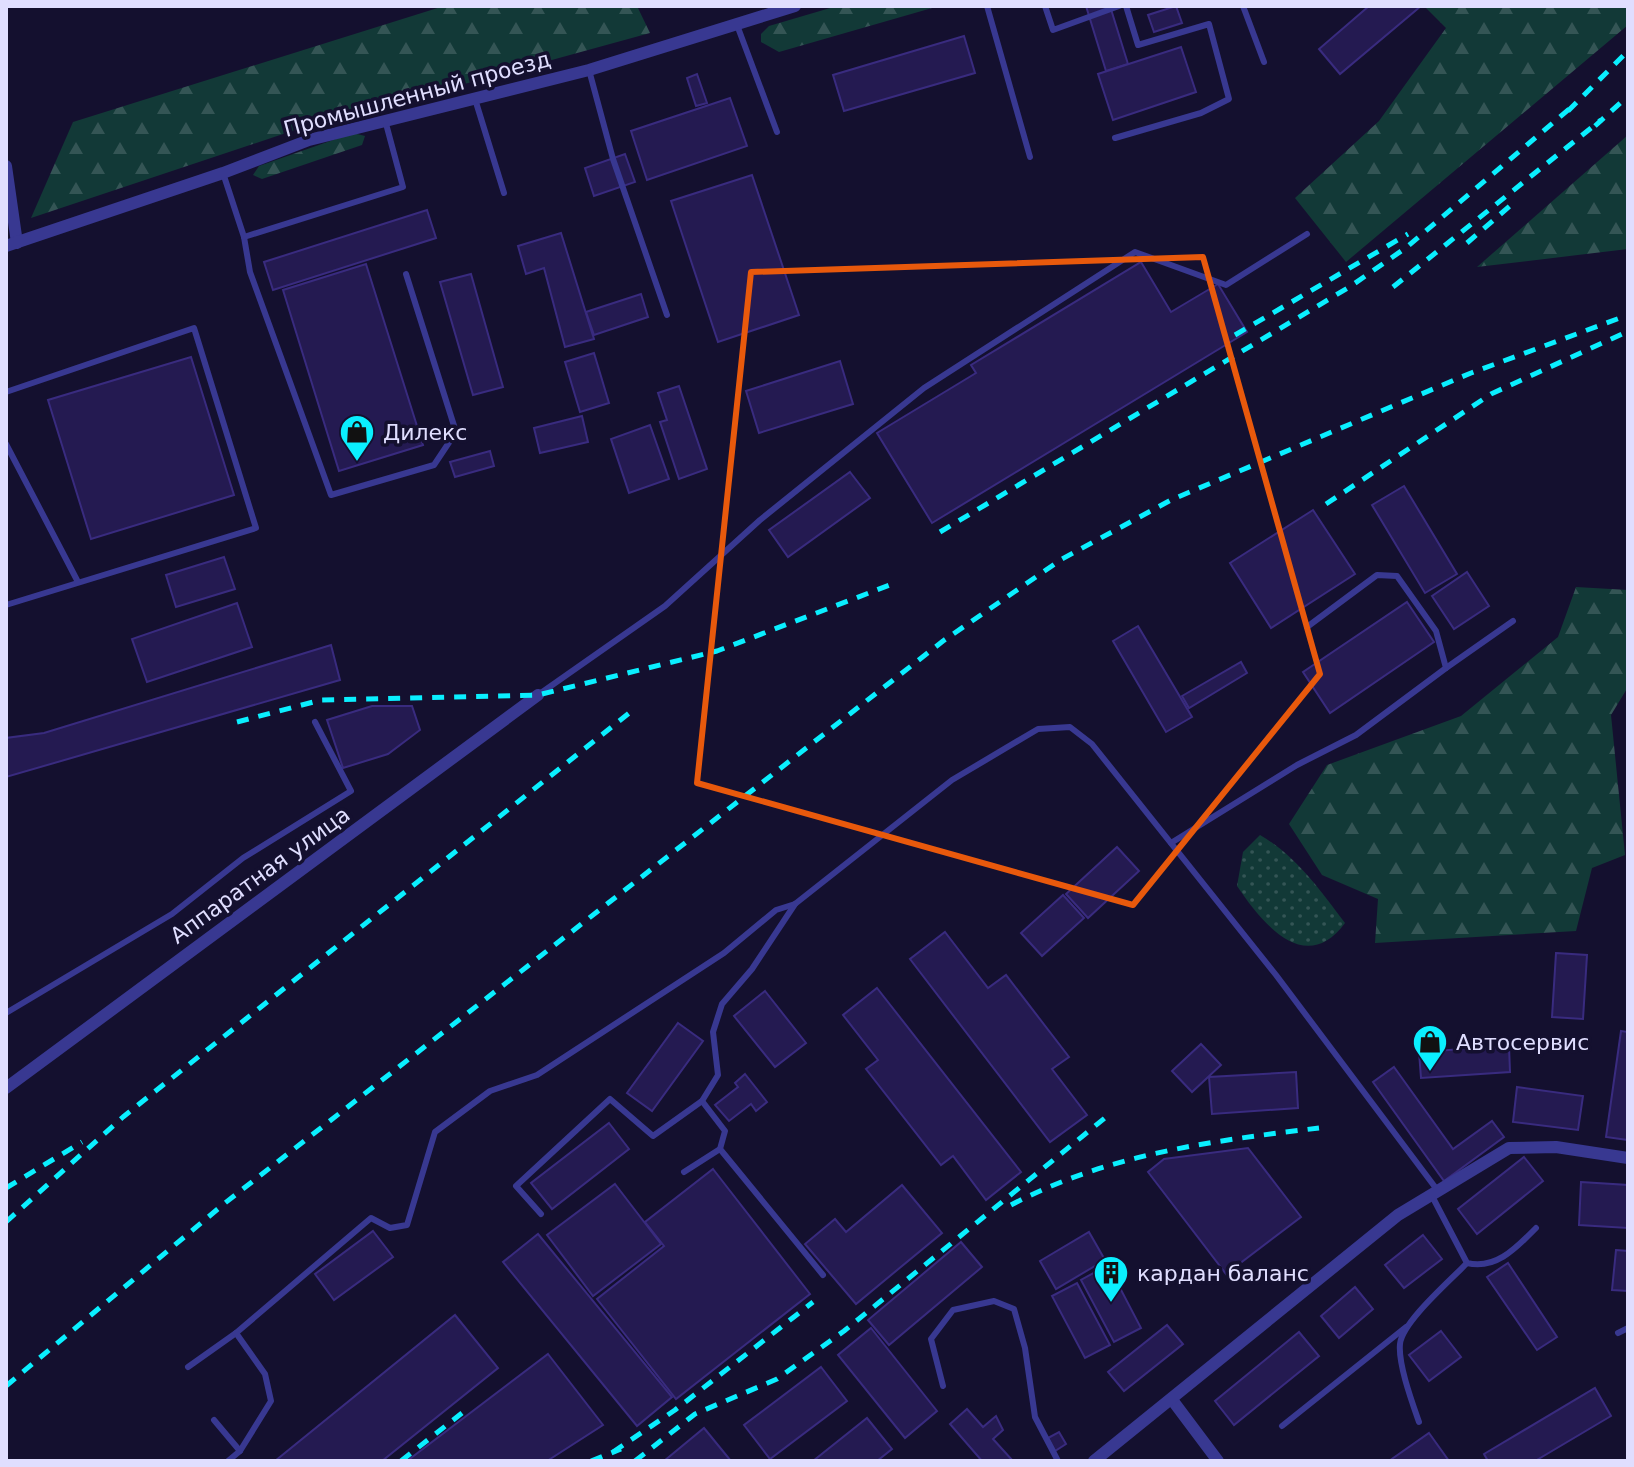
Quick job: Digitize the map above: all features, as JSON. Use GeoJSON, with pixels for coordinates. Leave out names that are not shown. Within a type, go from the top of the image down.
{"type":"FeatureCollection","features":[{"type":"Feature","properties":{"kind":"street","name":"Промышленный проезд"},"geometry":{"type":"LineString","coordinates":[[12,244],[223,173],[309,140],[589,70],[795,6]]}},
{"type":"Feature","properties":{"kind":"street"},"geometry":{"type":"LineString","coordinates":[[6,166],[12,244]]}},
{"type":"Feature","properties":{"kind":"street","name":"Аппаратная улица"},"geometry":{"type":"LineString","coordinates":[[6,1088],[538,695]]}},
{"type":"Feature","properties":{"kind":"street"},"geometry":{"type":"LineString","coordinates":[[1094,1461],[1173,1401],[1398,1215],[1509,1148],[1556,1147],[1628,1158]]}},
{"type":"Feature","properties":{"kind":"street"},"geometry":{"type":"LineString","coordinates":[[1173,1401],[1218,1461]]}},
{"type":"Feature","properties":{"kind":"lane"},"geometry":{"type":"LineString","coordinates":[[987,6],[1030,157]]}},
{"type":"Feature","properties":{"kind":"lane"},"geometry":{"type":"LineString","coordinates":[[1045,6],[1053,30],[1119,6]]}},
{"type":"Feature","properties":{"kind":"lane"},"geometry":{"type":"LineString","coordinates":[[1115,138],[1201,113],[1229,99],[1209,24],[1138,45],[1126,6]]}},
{"type":"Feature","properties":{"kind":"lane"},"geometry":{"type":"LineString","coordinates":[[1243,6],[1264,62]]}},
{"type":"Feature","properties":{"kind":"lane"},"geometry":{"type":"LineString","coordinates":[[737,25],[777,132]]}},
{"type":"Feature","properties":{"kind":"lane"},"geometry":{"type":"LineString","coordinates":[[589,70],[613,159],[667,315]]}},
{"type":"Feature","properties":{"kind":"lane"},"geometry":{"type":"LineString","coordinates":[[475,99],[504,193]]}},
{"type":"Feature","properties":{"kind":"lane"},"geometry":{"type":"LineString","coordinates":[[244,237],[403,187],[384,119]]}},
{"type":"Feature","properties":{"kind":"lane"},"geometry":{"type":"LineString","coordinates":[[223,173],[244,237],[250,272],[331,495],[434,465],[456,432],[406,274]]}},
{"type":"Feature","properties":{"kind":"lane"},"geometry":{"type":"LineString","coordinates":[[538,695],[665,606],[760,520],[924,388],[1135,252],[1226,285],[1307,234]]}},
{"type":"Feature","properties":{"kind":"lane"},"geometry":{"type":"LineString","coordinates":[[6,392],[194,328],[256,528],[6,605]]}},
{"type":"Feature","properties":{"kind":"lane"},"geometry":{"type":"LineString","coordinates":[[6,444],[78,582]]}},
{"type":"Feature","properties":{"kind":"lane"},"geometry":{"type":"LineString","coordinates":[[1307,627],[1377,575],[1397,576],[1436,631],[1446,668]]}},
{"type":"Feature","properties":{"kind":"lane"},"geometry":{"type":"LineString","coordinates":[[1171,843],[1297,765],[1356,735],[1513,621]]}},
{"type":"Feature","properties":{"kind":"lane"},"geometry":{"type":"LineString","coordinates":[[6,1013],[172,914],[243,858],[351,791],[315,722]]}},
{"type":"Feature","properties":{"kind":"lane"},"geometry":{"type":"LineString","coordinates":[[541,1214],[516,1186],[610,1099],[653,1136],[702,1101],[718,1075],[713,1032],[722,1004],[752,969],[795,904],[952,780],[1038,729],[1070,727],[1092,744],[1276,975],[1435,1194],[1467,1263]]}},
{"type":"Feature","properties":{"kind":"lane"},"geometry":{"type":"LineString","coordinates":[[188,1367],[236,1333],[371,1218],[390,1228],[407,1225],[435,1132],[464,1109],[490,1091],[537,1075],[724,953],[776,910],[795,904]]}},
{"type":"Feature","properties":{"kind":"lane"},"geometry":{"type":"LineString","coordinates":[[684,1172],[720,1149],[725,1131],[702,1101]]}},
{"type":"Feature","properties":{"kind":"lane"},"geometry":{"type":"LineString","coordinates":[[720,1149],[823,1275]]}},
{"type":"Feature","properties":{"kind":"lane"},"geometry":{"type":"LineString","coordinates":[[1467,1263],[1482,1267],[1512,1252],[1536,1228]]}},
{"type":"Feature","properties":{"kind":"lane"},"geometry":{"type":"LineString","coordinates":[[1282,1426],[1409,1325],[1467,1263]]}},
{"type":"Feature","properties":{"kind":"lane"},"geometry":{"type":"LineString","coordinates":[[943,1386],[931,1339],[953,1310],[994,1301],[1014,1309],[1025,1348],[1035,1417],[1058,1461]]}},
{"type":"Feature","properties":{"kind":"lane"},"geometry":{"type":"LineString","coordinates":[[1409,1325],[1400,1343],[1409,1395],[1419,1422]]}},
{"type":"Feature","properties":{"kind":"lane"},"geometry":{"type":"LineString","coordinates":[[1618,1333],[1628,1328]]}},
{"type":"Feature","properties":{"kind":"lane"},"geometry":{"type":"LineString","coordinates":[[228,1461],[240,1451],[271,1401],[265,1374],[236,1333]]}},
{"type":"Feature","properties":{"kind":"lane"},"geometry":{"type":"LineString","coordinates":[[214,1420],[240,1451]]}},
{"type":"Feature","properties":{"kind":"highlighted area"},"geometry":{"type":"Polygon","coordinates":[[[1203,257],[1320,674],[1133,905],[697,783],[751,272],[1203,257]]]}},
{"type":"Feature","properties":{"kind":"green space"},"geometry":{"type":"Polygon","coordinates":[[[444,6],[637,6],[650,33],[286,133],[31,218],[73,122],[444,6]]]}},
{"type":"Feature","properties":{"kind":"green space"},"geometry":{"type":"Polygon","coordinates":[[[837,6],[939,6],[779,52],[761,42],[761,34],[769,26],[837,6]]]}},
{"type":"Feature","properties":{"kind":"green space"},"geometry":{"type":"Polygon","coordinates":[[[1424,6],[1628,6],[1628,25],[1346,262],[1295,198],[1379,121],[1446,28],[1424,6]]]}},
{"type":"Feature","properties":{"kind":"green space"},"geometry":{"type":"Polygon","coordinates":[[[353,133],[365,136],[362,145],[262,179],[253,175],[259,166],[353,133]]]}},
{"type":"Feature","properties":{"kind":"green space"},"geometry":{"type":"Polygon","coordinates":[[[1628,135],[1628,249],[1477,267],[1628,135]]]}},
{"type":"Feature","properties":{"kind":"green space"},"geometry":{"type":"Polygon","coordinates":[[[1576,587],[1628,590],[1628,687],[1611,715],[1625,855],[1592,868],[1576,931],[1375,943],[1378,899],[1322,875],[1289,824],[1327,765],[1461,716],[1558,637],[1576,587]]]}},
{"type":"Feature","properties":{"kind":"green space"},"geometry":{"type":"Polygon","coordinates":[[[1260,835],[1296,863],[1345,923],[1330,938],[1315,945],[1300,945],[1285,939],[1259,915],[1237,886],[1243,852],[1260,835]]]}},
{"type":"Feature","properties":{"kind":"building"},"geometry":{"type":"Polygon","coordinates":[[[1086,6],[1110,6],[1128,64],[1106,71],[1086,6]]]}},
{"type":"Feature","properties":{"kind":"building"},"geometry":{"type":"Polygon","coordinates":[[[1176,6],[1182,23],[1154,32],[1148,15],[1176,6]]]}},
{"type":"Feature","properties":{"kind":"building"},"geometry":{"type":"Polygon","coordinates":[[[1369,6],[1421,6],[1340,74],[1319,49],[1369,6]]]}},
{"type":"Feature","properties":{"kind":"building"},"geometry":{"type":"Polygon","coordinates":[[[964,36],[975,73],[844,111],[833,75],[964,36]]]}},
{"type":"Feature","properties":{"kind":"building"},"geometry":{"type":"Polygon","coordinates":[[[1181,47],[1196,92],[1113,120],[1098,74],[1181,47]]]}},
{"type":"Feature","properties":{"kind":"building"},"geometry":{"type":"Polygon","coordinates":[[[697,74],[707,103],[696,106],[687,78],[697,74]]]}},
{"type":"Feature","properties":{"kind":"building"},"geometry":{"type":"Polygon","coordinates":[[[730,98],[747,146],[647,180],[631,131],[730,98]]]}},
{"type":"Feature","properties":{"kind":"building"},"geometry":{"type":"Polygon","coordinates":[[[625,154],[635,182],[594,196],[585,168],[625,154]]]}},
{"type":"Feature","properties":{"kind":"building"},"geometry":{"type":"Polygon","coordinates":[[[752,175],[799,315],[718,342],[671,201],[752,175]]]}},
{"type":"Feature","properties":{"kind":"building"},"geometry":{"type":"Polygon","coordinates":[[[427,210],[436,238],[273,290],[264,262],[427,210]]]}},
{"type":"Feature","properties":{"kind":"building"},"geometry":{"type":"Polygon","coordinates":[[[561,233],[594,339],[565,347],[544,268],[526,274],[518,246],[561,233]]]}},
{"type":"Feature","properties":{"kind":"building"},"geometry":{"type":"Polygon","coordinates":[[[1141,262],[1171,312],[1218,284],[1247,332],[932,523],[877,433],[976,373],[971,365],[1141,262]]]}},
{"type":"Feature","properties":{"kind":"building"},"geometry":{"type":"Polygon","coordinates":[[[366,264],[423,445],[339,471],[283,290],[366,264]]]}},
{"type":"Feature","properties":{"kind":"building"},"geometry":{"type":"Polygon","coordinates":[[[471,274],[503,387],[473,395],[440,282],[471,274]]]}},
{"type":"Feature","properties":{"kind":"building"},"geometry":{"type":"Polygon","coordinates":[[[641,294],[648,317],[594,335],[586,312],[641,294]]]}},
{"type":"Feature","properties":{"kind":"building"},"geometry":{"type":"Polygon","coordinates":[[[594,353],[609,403],[580,412],[565,362],[594,353]]]}},
{"type":"Feature","properties":{"kind":"building"},"geometry":{"type":"Polygon","coordinates":[[[191,357],[234,495],[91,539],[48,400],[191,357]]]}},
{"type":"Feature","properties":{"kind":"building"},"geometry":{"type":"Polygon","coordinates":[[[840,361],[853,404],[759,433],[746,391],[840,361]]]}},
{"type":"Feature","properties":{"kind":"building"},"geometry":{"type":"Polygon","coordinates":[[[679,386],[707,469],[679,479],[660,422],[667,420],[658,393],[679,386]]]}},
{"type":"Feature","properties":{"kind":"building"},"geometry":{"type":"Polygon","coordinates":[[[582,416],[588,442],[540,453],[534,428],[582,416]]]}},
{"type":"Feature","properties":{"kind":"building"},"geometry":{"type":"Polygon","coordinates":[[[650,425],[669,479],[629,493],[611,439],[650,425]]]}},
{"type":"Feature","properties":{"kind":"building"},"geometry":{"type":"Polygon","coordinates":[[[490,451],[494,466],[455,477],[450,462],[490,451]]]}},
{"type":"Feature","properties":{"kind":"building"},"geometry":{"type":"Polygon","coordinates":[[[850,472],[870,498],[788,557],[769,530],[850,472]]]}},
{"type":"Feature","properties":{"kind":"building"},"geometry":{"type":"Polygon","coordinates":[[[1404,486],[1457,574],[1425,593],[1372,505],[1404,486]]]}},
{"type":"Feature","properties":{"kind":"building"},"geometry":{"type":"Polygon","coordinates":[[[1313,510],[1355,574],[1271,628],[1230,563],[1313,510]]]}},
{"type":"Feature","properties":{"kind":"building"},"geometry":{"type":"Polygon","coordinates":[[[224,557],[235,589],[176,607],[166,575],[224,557]]]}},
{"type":"Feature","properties":{"kind":"building"},"geometry":{"type":"Polygon","coordinates":[[[1467,572],[1489,606],[1454,629],[1432,596],[1467,572]]]}},
{"type":"Feature","properties":{"kind":"building"},"geometry":{"type":"Polygon","coordinates":[[[1407,602],[1434,642],[1330,713],[1303,672],[1407,602]]]}},
{"type":"Feature","properties":{"kind":"building"},"geometry":{"type":"Polygon","coordinates":[[[237,603],[252,647],[147,682],[132,639],[237,603]]]}},
{"type":"Feature","properties":{"kind":"building"},"geometry":{"type":"Polygon","coordinates":[[[1138,626],[1192,717],[1166,732],[1113,641],[1138,626]]]}},
{"type":"Feature","properties":{"kind":"building"},"geometry":{"type":"Polygon","coordinates":[[[331,645],[340,680],[6,777],[6,738],[44,733],[331,645]]]}},
{"type":"Feature","properties":{"kind":"building"},"geometry":{"type":"Polygon","coordinates":[[[1241,662],[1247,673],[1189,708],[1182,696],[1241,662]]]}},
{"type":"Feature","properties":{"kind":"building"},"geometry":{"type":"Polygon","coordinates":[[[372,706],[412,706],[420,730],[388,754],[343,768],[327,720],[372,706]]]}},
{"type":"Feature","properties":{"kind":"building"},"geometry":{"type":"Polygon","coordinates":[[[1117,847],[1139,871],[1088,918],[1066,894],[1117,847]]]}},
{"type":"Feature","properties":{"kind":"building"},"geometry":{"type":"Polygon","coordinates":[[[1063,895],[1084,918],[1042,956],[1021,933],[1063,895]]]}},
{"type":"Feature","properties":{"kind":"building"},"geometry":{"type":"Polygon","coordinates":[[[945,932],[988,988],[1006,975],[1069,1057],[1052,1069],[1087,1115],[1050,1142],[910,959],[945,932]]]}},
{"type":"Feature","properties":{"kind":"building"},"geometry":{"type":"Polygon","coordinates":[[[1556,953],[1587,955],[1583,1019],[1552,1017],[1556,953]]]}},
{"type":"Feature","properties":{"kind":"building"},"geometry":{"type":"Polygon","coordinates":[[[877,988],[1021,1172],[986,1200],[953,1156],[941,1165],[866,1069],[878,1060],[843,1015],[877,988]]]}},
{"type":"Feature","properties":{"kind":"building"},"geometry":{"type":"Polygon","coordinates":[[[765,991],[806,1043],[775,1067],[734,1016],[765,991]]]}},
{"type":"Feature","properties":{"kind":"building"},"geometry":{"type":"Polygon","coordinates":[[[678,1023],[703,1041],[652,1111],[627,1093],[678,1023]]]}},
{"type":"Feature","properties":{"kind":"building"},"geometry":{"type":"Polygon","coordinates":[[[1621,1031],[1628,1032],[1628,1140],[1606,1137],[1621,1031]]]}},
{"type":"Feature","properties":{"kind":"building"},"geometry":{"type":"Polygon","coordinates":[[[1201,1044],[1221,1065],[1192,1092],[1172,1071],[1201,1044]]]}},
{"type":"Feature","properties":{"kind":"building"},"geometry":{"type":"Polygon","coordinates":[[[1509,1046],[1510,1072],[1421,1078],[1419,1052],[1509,1046]]]}},
{"type":"Feature","properties":{"kind":"building"},"geometry":{"type":"Polygon","coordinates":[[[1394,1067],[1453,1149],[1492,1121],[1504,1137],[1444,1181],[1373,1082],[1394,1067]]]}},
{"type":"Feature","properties":{"kind":"building"},"geometry":{"type":"Polygon","coordinates":[[[1296,1072],[1298,1108],[1212,1114],[1209,1077],[1296,1072]]]}},
{"type":"Feature","properties":{"kind":"building"},"geometry":{"type":"Polygon","coordinates":[[[745,1074],[767,1102],[756,1111],[751,1104],[729,1121],[715,1105],[738,1087],[735,1083],[745,1074]]]}},
{"type":"Feature","properties":{"kind":"building"},"geometry":{"type":"Polygon","coordinates":[[[1517,1087],[1583,1096],[1578,1130],[1513,1122],[1517,1087]]]}},
{"type":"Feature","properties":{"kind":"building"},"geometry":{"type":"Polygon","coordinates":[[[609,1123],[629,1149],[552,1209],[531,1183],[609,1123]]]}},
{"type":"Feature","properties":{"kind":"building"},"geometry":{"type":"Polygon","coordinates":[[[1248,1148],[1301,1217],[1226,1274],[1148,1172],[1164,1159],[1248,1148]]]}},
{"type":"Feature","properties":{"kind":"building"},"geometry":{"type":"Polygon","coordinates":[[[1524,1157],[1543,1181],[1477,1234],[1458,1209],[1524,1157]]]}},
{"type":"Feature","properties":{"kind":"building"},"geometry":{"type":"Polygon","coordinates":[[[713,1169],[810,1294],[676,1399],[597,1299],[664,1246],[645,1222],[713,1169]]]}},
{"type":"Feature","properties":{"kind":"building"},"geometry":{"type":"Polygon","coordinates":[[[1581,1182],[1628,1185],[1628,1228],[1579,1225],[1581,1182]]]}},
{"type":"Feature","properties":{"kind":"building"},"geometry":{"type":"Polygon","coordinates":[[[615,1184],[661,1244],[593,1296],[547,1235],[615,1184]]]}},
{"type":"Feature","properties":{"kind":"building"},"geometry":{"type":"Polygon","coordinates":[[[902,1185],[942,1233],[856,1304],[805,1244],[835,1219],[846,1232],[902,1185]]]}},
{"type":"Feature","properties":{"kind":"building"},"geometry":{"type":"Polygon","coordinates":[[[373,1231],[393,1257],[334,1300],[315,1274],[373,1231]]]}},
{"type":"Feature","properties":{"kind":"building"},"geometry":{"type":"Polygon","coordinates":[[[1089,1232],[1105,1260],[1056,1289],[1040,1261],[1089,1232]]]}},
{"type":"Feature","properties":{"kind":"building"},"geometry":{"type":"Polygon","coordinates":[[[538,1234],[672,1397],[637,1426],[503,1262],[538,1234]]]}},
{"type":"Feature","properties":{"kind":"building"},"geometry":{"type":"Polygon","coordinates":[[[1423,1235],[1442,1259],[1404,1288],[1385,1265],[1423,1235]]]}},
{"type":"Feature","properties":{"kind":"building"},"geometry":{"type":"Polygon","coordinates":[[[961,1242],[982,1267],[889,1345],[868,1320],[961,1242]]]}},
{"type":"Feature","properties":{"kind":"building"},"geometry":{"type":"Polygon","coordinates":[[[1616,1250],[1628,1251],[1628,1291],[1612,1290],[1616,1250]]]}},
{"type":"Feature","properties":{"kind":"building"},"geometry":{"type":"Polygon","coordinates":[[[1508,1263],[1557,1337],[1537,1350],[1487,1277],[1508,1263]]]}},
{"type":"Feature","properties":{"kind":"building","name":"кардан баланс"},"geometry":{"type":"Polygon","coordinates":[[[1108,1265],[1141,1328],[1114,1342],[1081,1280],[1108,1265]]]}},
{"type":"Feature","properties":{"kind":"building"},"geometry":{"type":"Polygon","coordinates":[[[1077,1283],[1110,1345],[1085,1358],[1052,1296],[1077,1283]]]}},
{"type":"Feature","properties":{"kind":"building"},"geometry":{"type":"Polygon","coordinates":[[[1355,1287],[1373,1309],[1339,1338],[1321,1316],[1355,1287]]]}},
{"type":"Feature","properties":{"kind":"building"},"geometry":{"type":"Polygon","coordinates":[[[455,1315],[498,1368],[382,1461],[275,1461],[455,1315]]]}},
{"type":"Feature","properties":{"kind":"building"},"geometry":{"type":"Polygon","coordinates":[[[1167,1325],[1183,1344],[1124,1391],[1108,1372],[1167,1325]]]}},
{"type":"Feature","properties":{"kind":"building"},"geometry":{"type":"Polygon","coordinates":[[[871,1328],[937,1411],[905,1438],[838,1355],[871,1328]]]}},
{"type":"Feature","properties":{"kind":"building"},"geometry":{"type":"Polygon","coordinates":[[[1441,1331],[1461,1357],[1429,1381],[1409,1355],[1441,1331]]]}},
{"type":"Feature","properties":{"kind":"building"},"geometry":{"type":"Polygon","coordinates":[[[1299,1332],[1319,1356],[1234,1425],[1215,1401],[1299,1332]]]}},
{"type":"Feature","properties":{"kind":"building"},"geometry":{"type":"Polygon","coordinates":[[[548,1354],[603,1425],[547,1461],[407,1461],[548,1354]]]}},
{"type":"Feature","properties":{"kind":"building"},"geometry":{"type":"Polygon","coordinates":[[[821,1367],[847,1401],[770,1459],[744,1425],[821,1367]]]}},
{"type":"Feature","properties":{"kind":"building"},"geometry":{"type":"Polygon","coordinates":[[[1595,1388],[1611,1416],[1535,1461],[1488,1461],[1484,1454],[1595,1388]]]}},
{"type":"Feature","properties":{"kind":"building"},"geometry":{"type":"Polygon","coordinates":[[[967,1409],[983,1427],[996,1416],[1003,1430],[993,1439],[1013,1461],[982,1461],[950,1424],[967,1409]]]}},
{"type":"Feature","properties":{"kind":"building"},"geometry":{"type":"Polygon","coordinates":[[[867,1418],[892,1449],[877,1461],[813,1461],[867,1418]]]}},
{"type":"Feature","properties":{"kind":"building"},"geometry":{"type":"Polygon","coordinates":[[[704,1428],[731,1461],[664,1461],[704,1428]]]}},
{"type":"Feature","properties":{"kind":"building"},"geometry":{"type":"Polygon","coordinates":[[[1059,1432],[1066,1444],[1055,1451],[1048,1438],[1059,1432]]]}},
{"type":"Feature","properties":{"kind":"building"},"geometry":{"type":"Polygon","coordinates":[[[1429,1433],[1449,1461],[1389,1461],[1429,1433]]]}},
{"type":"Feature","properties":{"kind":"railway"},"geometry":{"type":"LineString","coordinates":[[1568,111],[1628,51]]}},
{"type":"Feature","properties":{"kind":"railway"},"geometry":{"type":"LineString","coordinates":[[1595,126],[1628,96]]}},
{"type":"Feature","properties":{"kind":"railway"},"geometry":{"type":"LineString","coordinates":[[940,532],[1351,286],[1407,247],[1574,105]]}},
{"type":"Feature","properties":{"kind":"railway"},"geometry":{"type":"LineString","coordinates":[[1393,287],[1601,120]]}},
{"type":"Feature","properties":{"kind":"railway"},"geometry":{"type":"LineString","coordinates":[[1467,243],[1511,205]]}},
{"type":"Feature","properties":{"kind":"railway"},"geometry":{"type":"LineString","coordinates":[[1235,335],[1408,234]]}},
{"type":"Feature","properties":{"kind":"railway"},"geometry":{"type":"LineString","coordinates":[[6,1386],[225,1203],[943,641],[1062,559],[1171,500],[1471,373],[1628,315]]}},
{"type":"Feature","properties":{"kind":"railway"},"geometry":{"type":"LineString","coordinates":[[1326,504],[1491,394],[1622,334]]}},
{"type":"Feature","properties":{"kind":"railway"},"geometry":{"type":"LineString","coordinates":[[237,722],[321,700],[538,695],[717,651],[895,583]]}},
{"type":"Feature","properties":{"kind":"railway"},"geometry":{"type":"LineString","coordinates":[[6,1222],[123,1117],[633,710]]}},
{"type":"Feature","properties":{"kind":"railway"},"geometry":{"type":"LineString","coordinates":[[635,1461],[695,1414],[777,1379],[844,1331],[1106,1117]]}},
{"type":"Feature","properties":{"kind":"railway"},"geometry":{"type":"LineString","coordinates":[[1011,1205],[1085,1173],[1161,1152],[1319,1128]]}},
{"type":"Feature","properties":{"kind":"railway"},"geometry":{"type":"LineString","coordinates":[[6,1188],[82,1142]]}},
{"type":"Feature","properties":{"kind":"railway"},"geometry":{"type":"LineString","coordinates":[[613,1452],[675,1410],[813,1302]]}},
{"type":"Feature","properties":{"kind":"railway"},"geometry":{"type":"LineString","coordinates":[[401,1461],[462,1413]]}},
{"type":"Feature","properties":{"kind":"railway"},"geometry":{"type":"LineString","coordinates":[[591,1461],[621,1449]]}},
{"type":"Feature","properties":{"kind":"place","name":"Дилекс"},"geometry":{"type":"Point","coordinates":[357,463]}},
{"type":"Feature","properties":{"kind":"place","name":"Автосервис"},"geometry":{"type":"Point","coordinates":[1430,1073]}},
{"type":"Feature","properties":{"kind":"place","name":"кардан баланс"},"geometry":{"type":"Point","coordinates":[1111,1304]}}]}
